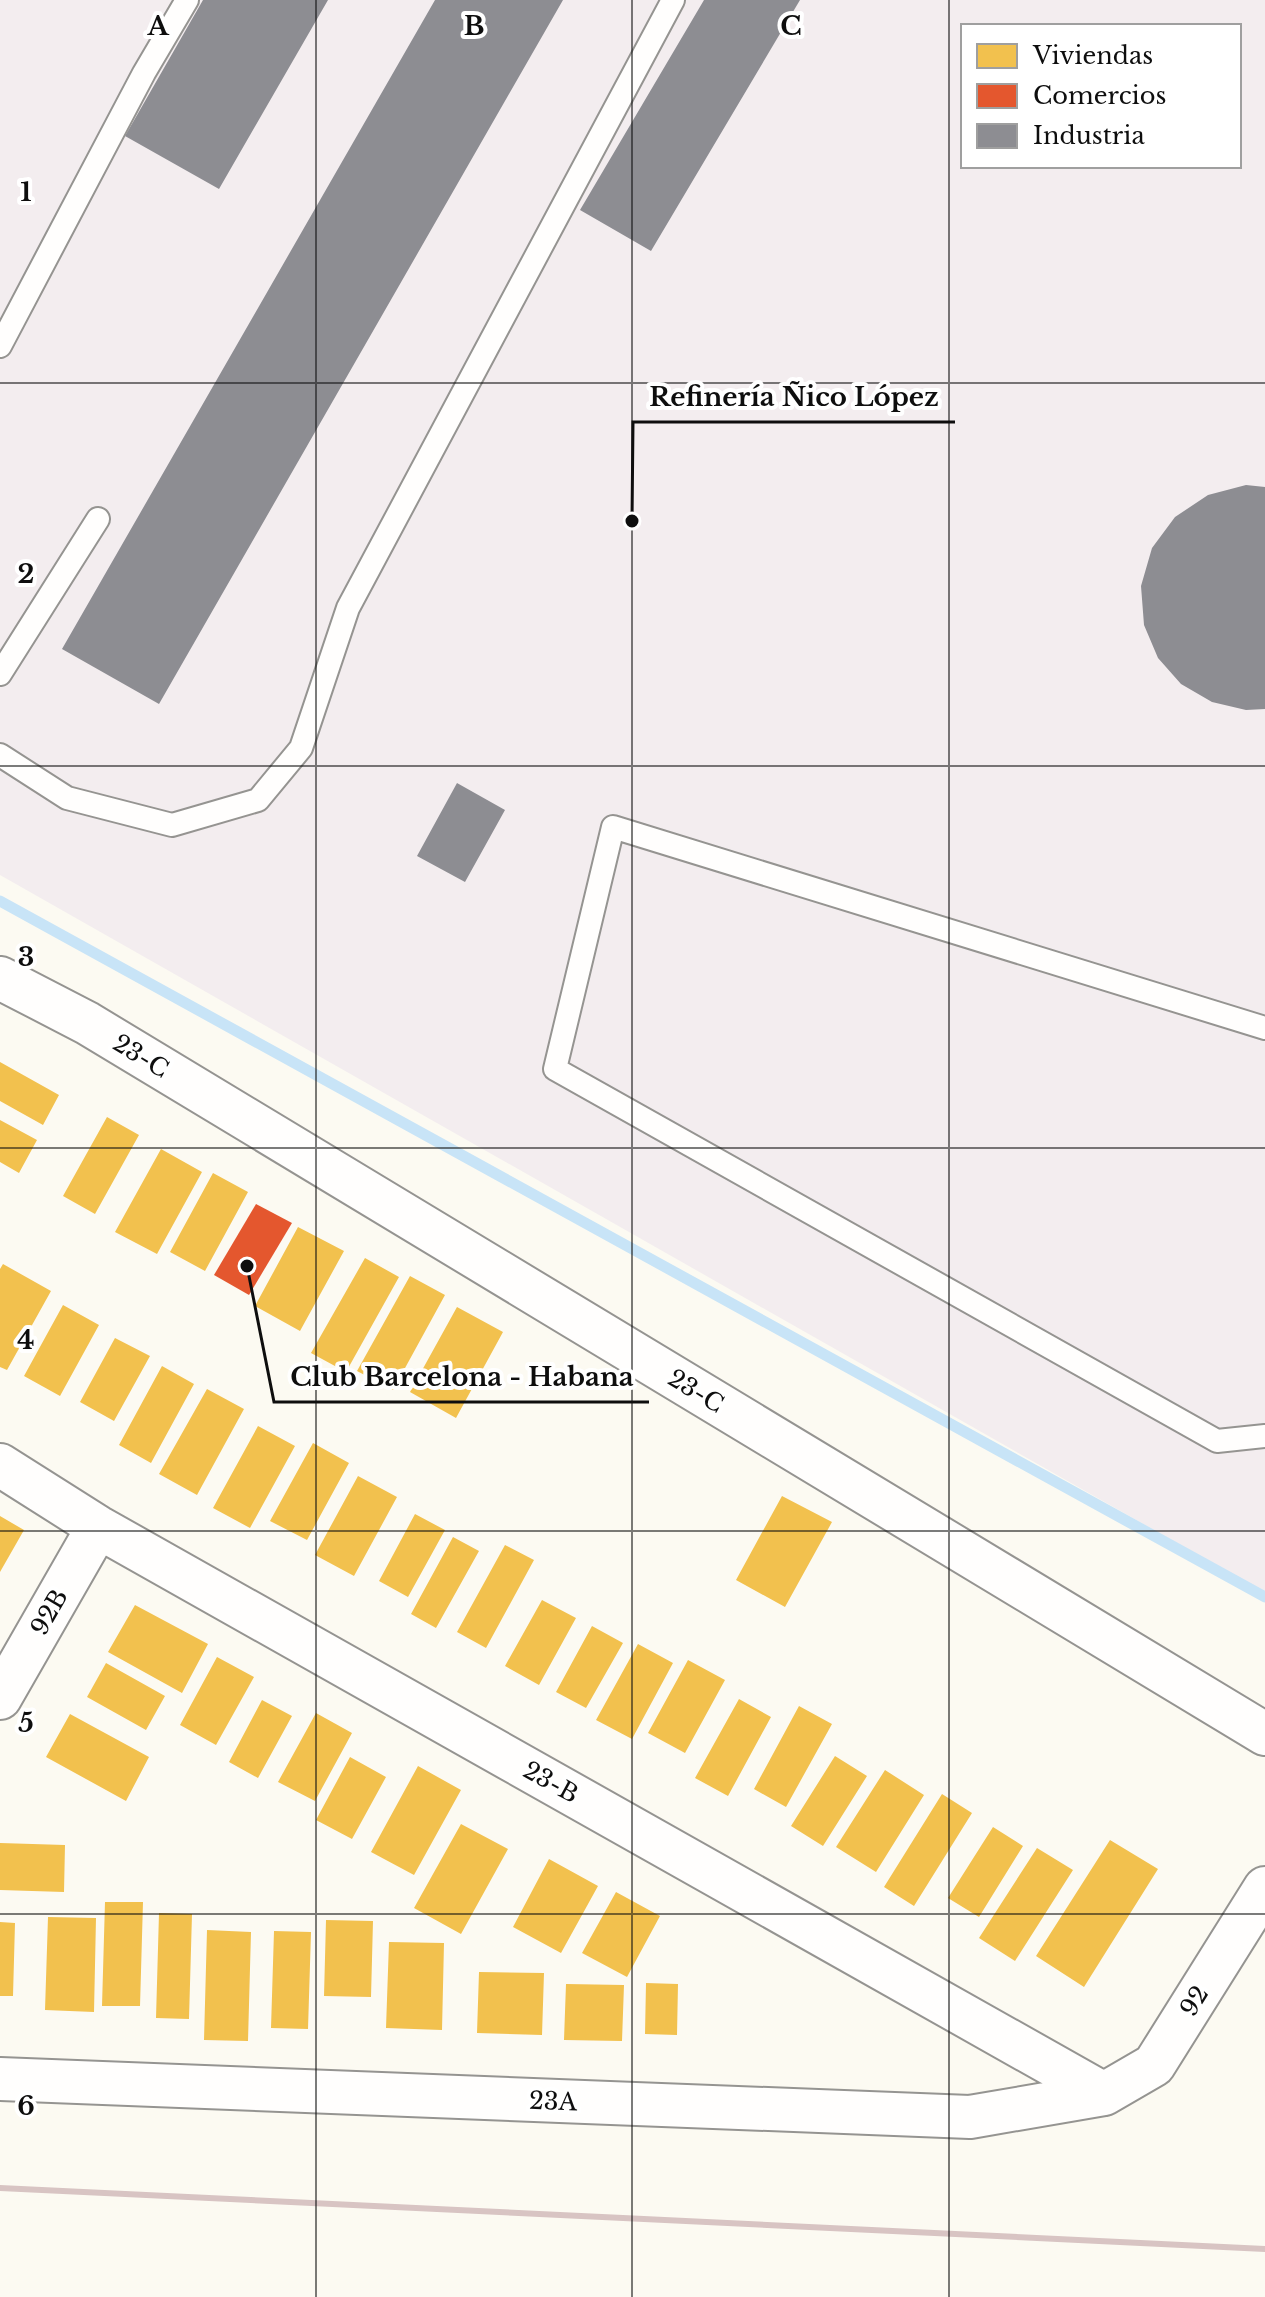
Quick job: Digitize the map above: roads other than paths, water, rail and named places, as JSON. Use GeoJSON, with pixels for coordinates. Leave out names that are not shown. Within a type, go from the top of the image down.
{"type":"FeatureCollection","features":[{"type":"Feature","properties":{"kind":"street","name":"23-C"},"geometry":{"type":"LineString","coordinates":[[0,978],[101,1031],[1265,1734]]}},
{"type":"Feature","properties":{"kind":"street","name":"23-B"},"geometry":{"type":"LineString","coordinates":[[0,1465],[98,1527],[1104,2094]]}},
{"type":"Feature","properties":{"kind":"street","name":"92B"},"geometry":{"type":"LineString","coordinates":[[0,1698],[98,1527]]}},
{"type":"Feature","properties":{"kind":"street","name":"92"},"geometry":{"type":"LineString","coordinates":[[1104,2094],[1154,2065],[1265,1888]]}},
{"type":"Feature","properties":{"kind":"street","name":"23A"},"geometry":{"type":"LineString","coordinates":[[0,2079],[970,2117],[1104,2094]]}},
{"type":"Feature","properties":{"kind":"lane"},"geometry":{"type":"LineString","coordinates":[[0,346],[144,73],[187,0]]}},
{"type":"Feature","properties":{"kind":"lane"},"geometry":{"type":"LineString","coordinates":[[0,755],[67,798],[172,825],[258,800],[301,748],[348,608],[673,0]]}},
{"type":"Feature","properties":{"kind":"lane"},"geometry":{"type":"LineString","coordinates":[[0,674],[98,519]]}},
{"type":"Feature","properties":{"kind":"lane"},"geometry":{"type":"LineString","coordinates":[[1265,1028],[613,827],[555,1069],[1217,1441],[1265,1436]]}},
{"type":"Feature","properties":{"kind":"waterway"},"geometry":{"type":"LineString","coordinates":[[0,901],[1265,1597]]}},
{"type":"Feature","properties":{"kind":"railway"},"geometry":{"type":"LineString","coordinates":[[0,2188],[1265,2249]]}},
{"type":"Feature","properties":{"kind":"place","name":"Refinería Ñico López"},"geometry":{"type":"Point","coordinates":[632,521]}},
{"type":"Feature","properties":{"kind":"place","name":"Club Barcelona - Habana"},"geometry":{"type":"Point","coordinates":[247,1266]}}]}
